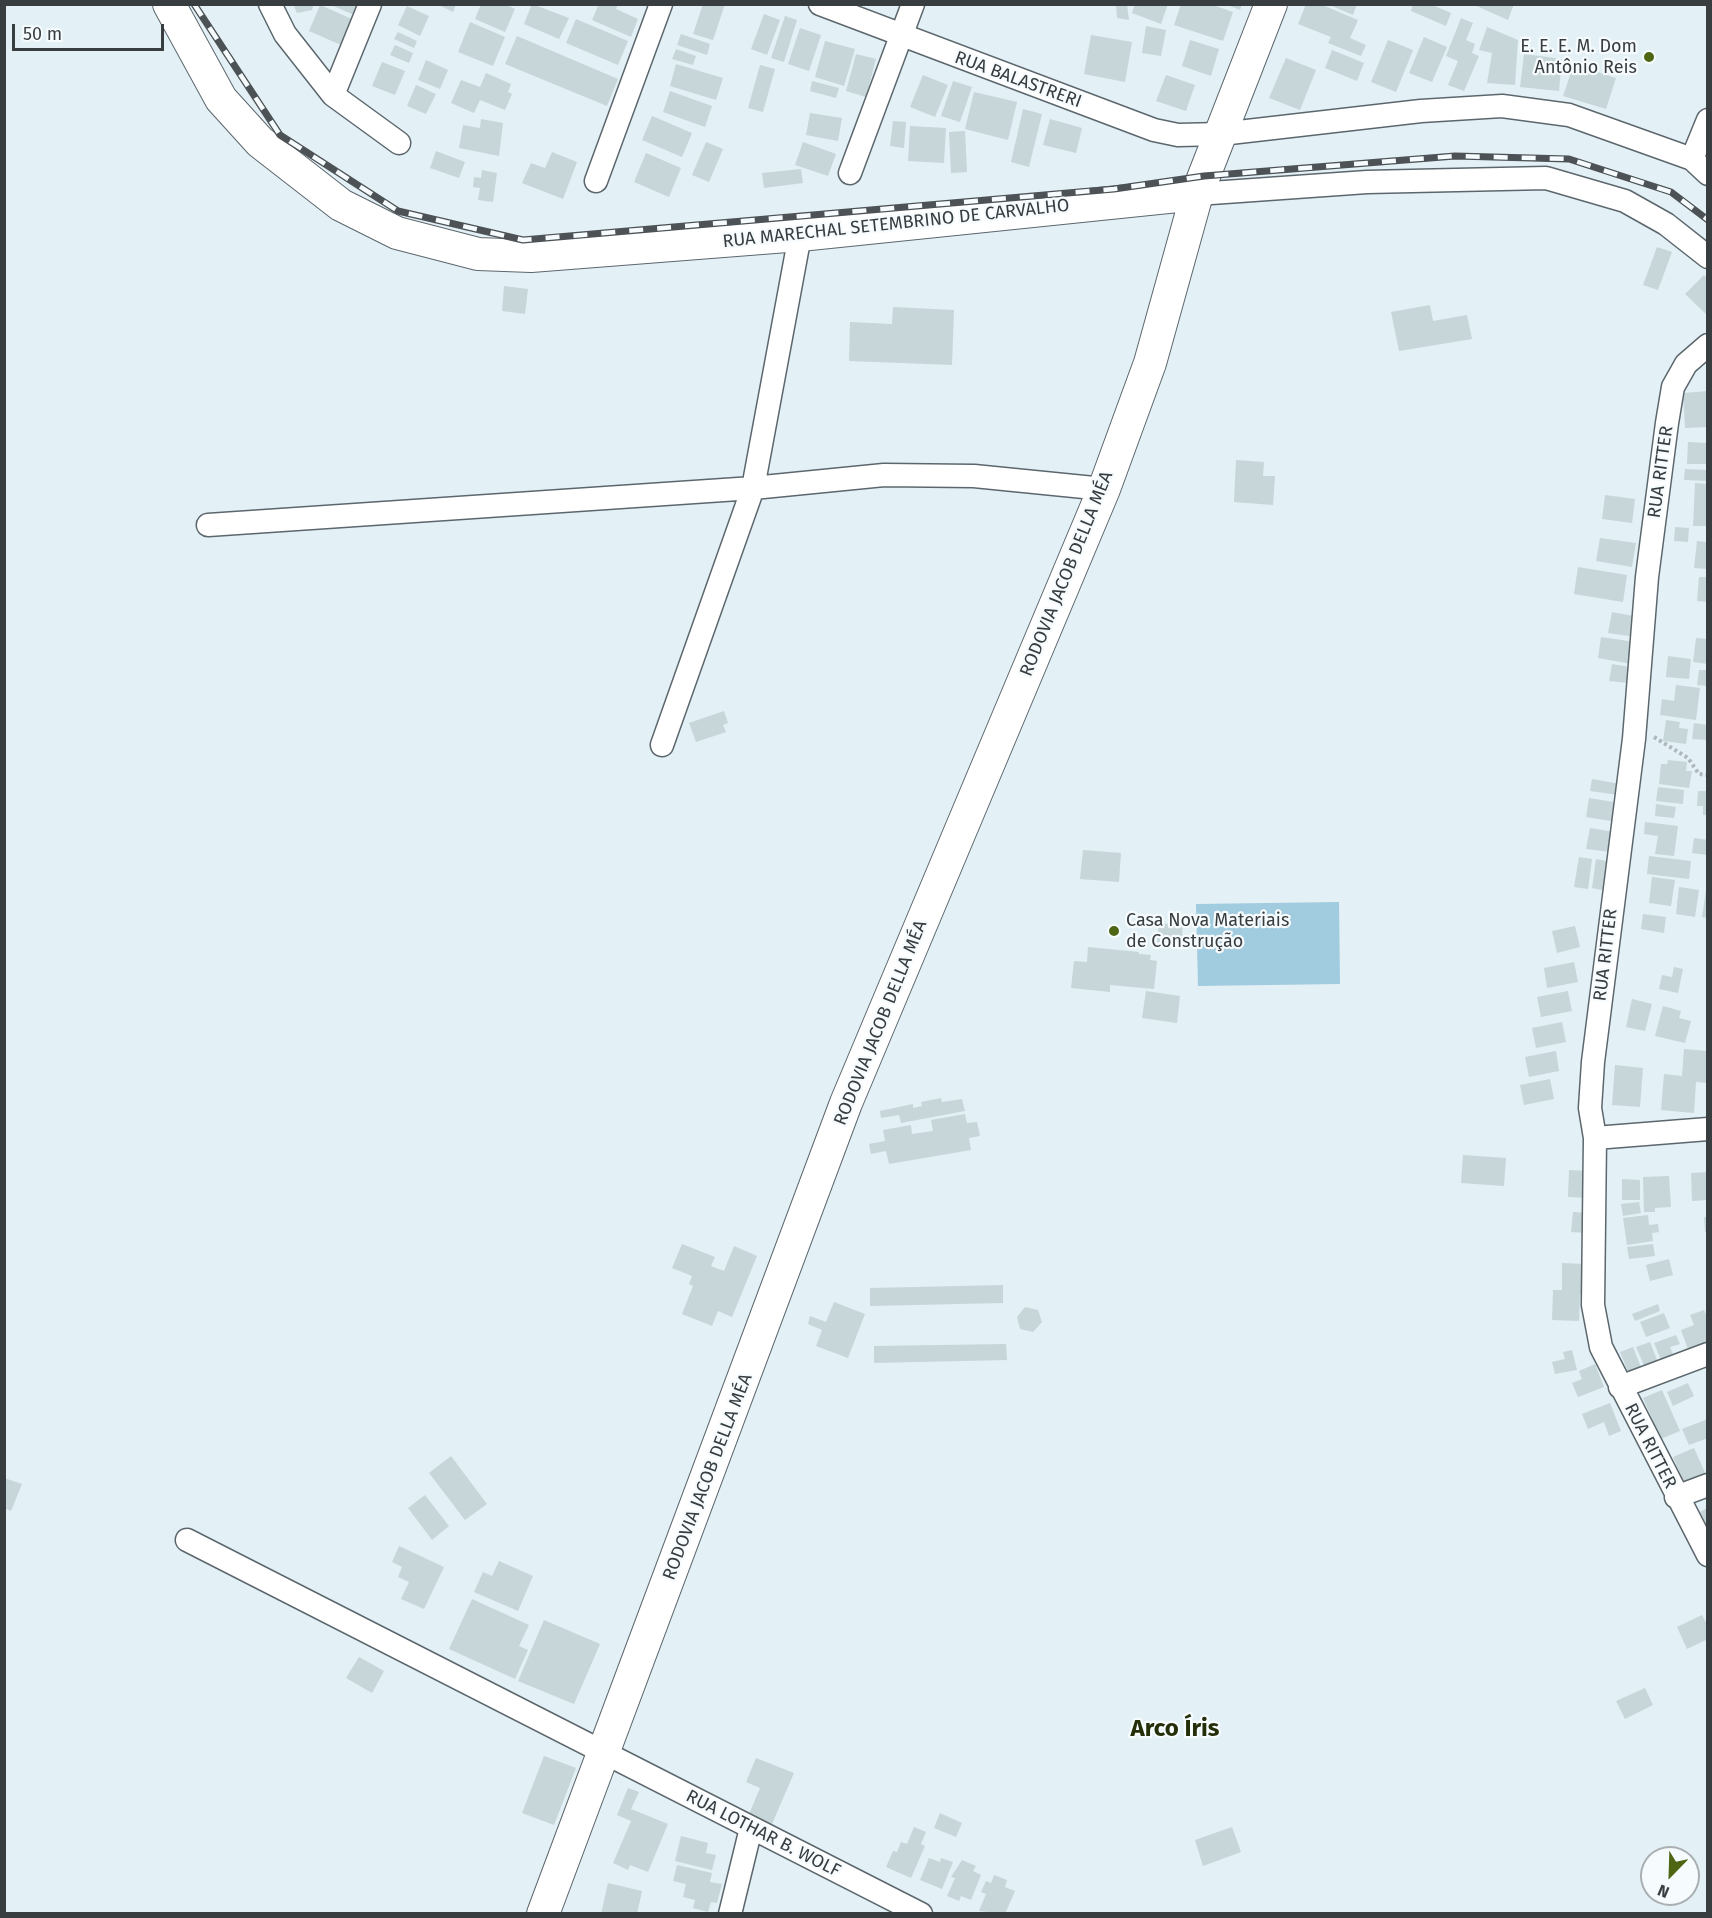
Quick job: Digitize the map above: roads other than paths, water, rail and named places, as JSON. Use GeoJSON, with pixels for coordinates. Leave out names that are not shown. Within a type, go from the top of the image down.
{"type":"FeatureCollection","features":[{"type":"Feature","properties":{"kind":"street","name":"RUA MARECHAL SETEMBRINO DE CARVALHO"},"geometry":{"type":"LineString","coordinates":[[169,4],[221,99],[260,142],[341,205],[397,232],[478,254],[531,256],[800,235],[1197,194],[1367,182],[1546,178],[1624,201],[1666,224],[1707,257]]}},
{"type":"Feature","properties":{"kind":"street"},"geometry":{"type":"LineString","coordinates":[[270,4],[285,34],[333,95],[399,143]]}},
{"type":"Feature","properties":{"kind":"street"},"geometry":{"type":"LineString","coordinates":[[333,95],[370,4]]}},
{"type":"Feature","properties":{"kind":"street"},"geometry":{"type":"LineString","coordinates":[[596,181],[661,4]]}},
{"type":"Feature","properties":{"kind":"street","name":"RUA BALASTRERI"},"geometry":{"type":"LineString","coordinates":[[820,4],[1154,130],[1178,135],[1221,134]]}},
{"type":"Feature","properties":{"kind":"street"},"geometry":{"type":"LineString","coordinates":[[850,173],[914,4]]}},
{"type":"Feature","properties":{"kind":"street","name":"RODOVIA JACOB DELLA MÉA"},"geometry":{"type":"LineString","coordinates":[[543,1914],[846,1103],[1104,489],[1150,363],[1197,194],[1271,4]]}},
{"type":"Feature","properties":{"kind":"street"},"geometry":{"type":"LineString","coordinates":[[1221,134],[1420,111],[1502,106],[1569,115],[1700,167],[1707,120]]}},
{"type":"Feature","properties":{"kind":"street"},"geometry":{"type":"LineString","coordinates":[[662,745],[753,488],[800,235]]}},
{"type":"Feature","properties":{"kind":"street","name":"RUA RITTER"},"geometry":{"type":"LineString","coordinates":[[1707,345],[1686,364],[1673,387],[1647,577],[1635,725],[1593,1062],[1590,1108],[1595,1138],[1593,1305],[1601,1347],[1707,1555]]}},
{"type":"Feature","properties":{"kind":"street"},"geometry":{"type":"LineString","coordinates":[[208,525],[753,488],[884,475],[974,476],[1104,489]]}},
{"type":"Feature","properties":{"kind":"street"},"geometry":{"type":"LineString","coordinates":[[1595,1138],[1707,1129]]}},
{"type":"Feature","properties":{"kind":"street"},"geometry":{"type":"LineString","coordinates":[[1620,1387],[1707,1354]]}},
{"type":"Feature","properties":{"kind":"street"},"geometry":{"type":"LineString","coordinates":[[1676,1497],[1707,1485]]}},
{"type":"Feature","properties":{"kind":"street","name":"RUA LOTHAR B. WOLF"},"geometry":{"type":"LineString","coordinates":[[186,1540],[920,1913]]}},
{"type":"Feature","properties":{"kind":"street"},"geometry":{"type":"LineString","coordinates":[[730,1914],[752,1828]]}},
{"type":"Feature","properties":{"kind":"railway"},"geometry":{"type":"LineString","coordinates":[[194,4],[280,135],[398,211],[523,240],[1114,189],[1204,176],[1455,156],[1569,159],[1671,192],[1708,220]]}},
{"type":"Feature","properties":{"kind":"place","name":"E. E. E. M. Dom Antônio Reis"},"geometry":{"type":"Point","coordinates":[1649,57]}},
{"type":"Feature","properties":{"kind":"place","name":"Casa Nova Materiais de Construção"},"geometry":{"type":"Point","coordinates":[1114,931]}},
{"type":"Feature","properties":{"kind":"district","name":"Arco Íris"},"geometry":{"type":"Point","coordinates":[1175,1729]}}]}
